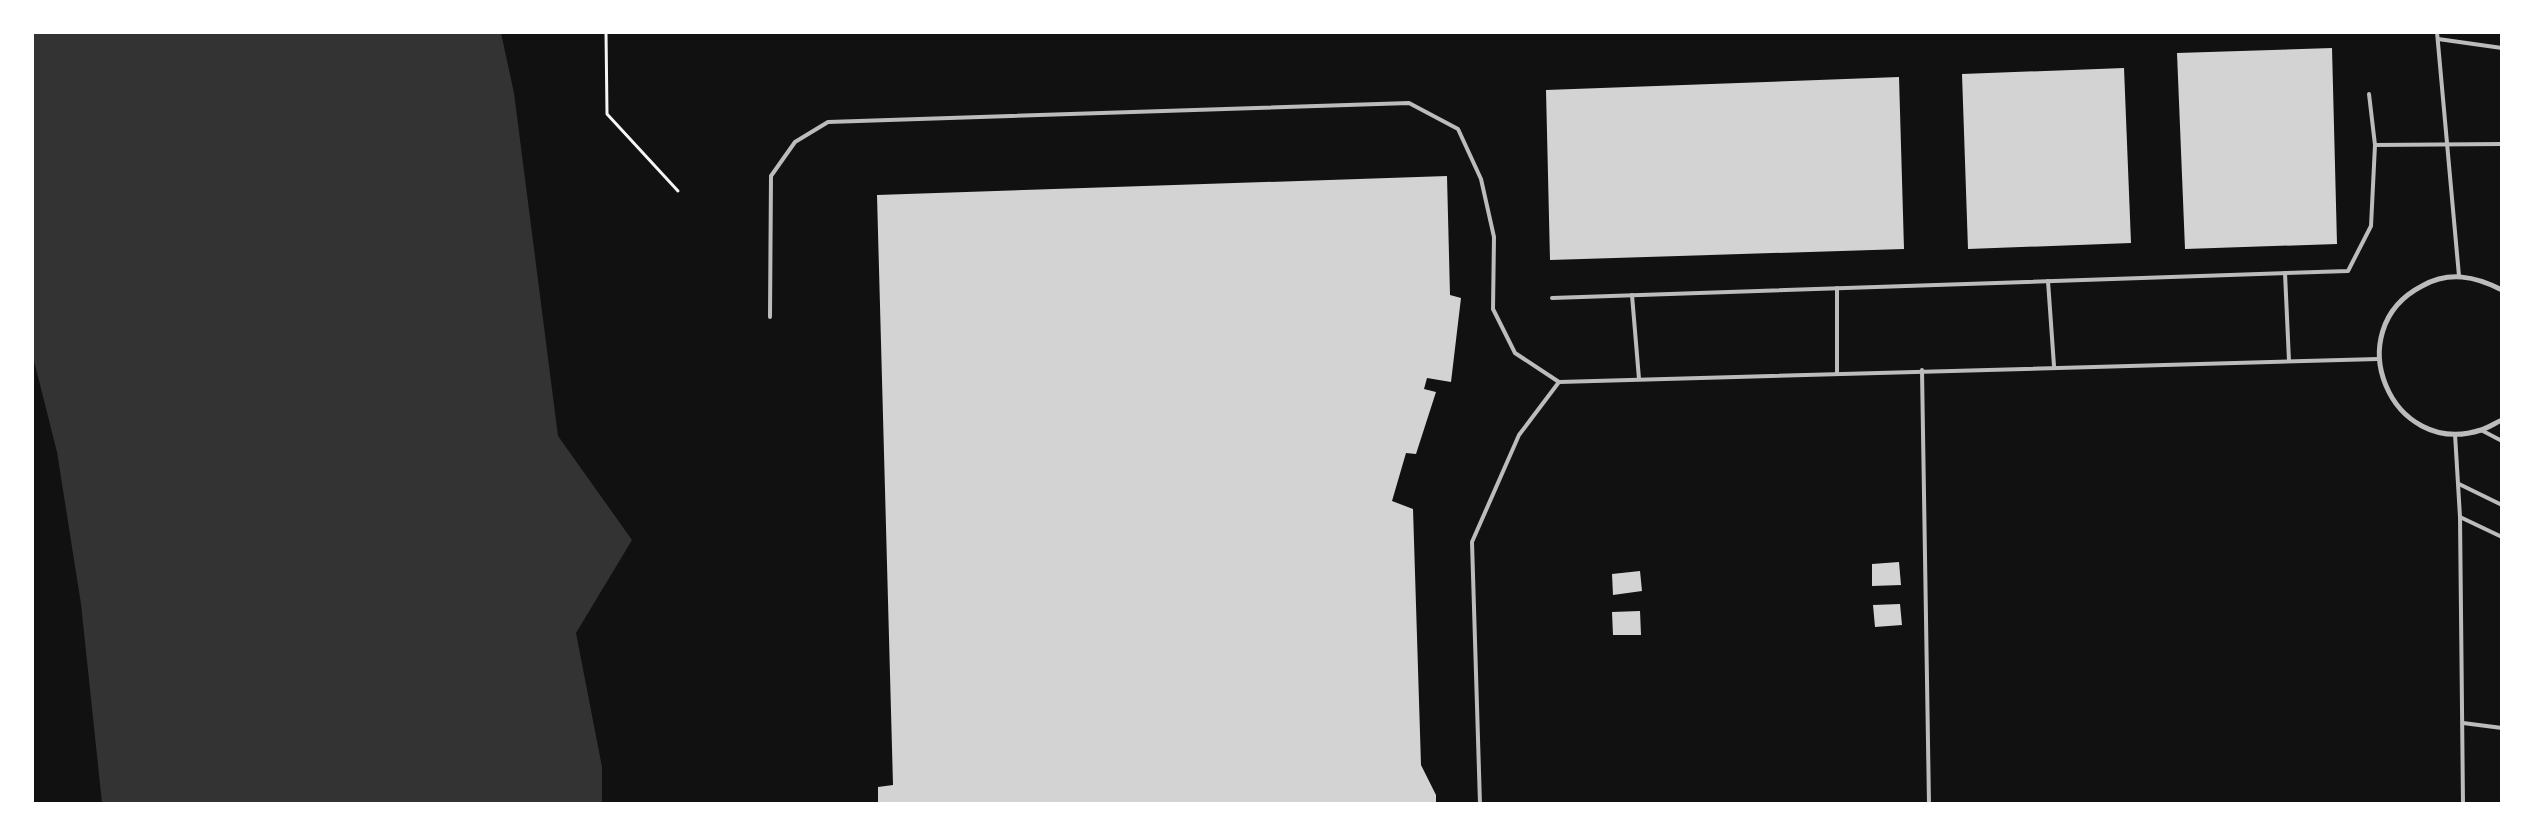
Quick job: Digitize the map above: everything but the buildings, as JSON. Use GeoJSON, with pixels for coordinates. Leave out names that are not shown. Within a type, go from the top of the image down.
{"type":"FeatureCollection","features":[{"type":"Feature","properties":{"kind":"street"},"geometry":{"type":"LineString","coordinates":[[2502,290],[2482,280],[2459,276],[2433,280],[2410,292],[2393,310],[2381,333],[2378,358],[2383,382],[2394,403],[2411,419],[2432,430],[2455,434],[2481,430],[2502,420]]}},
{"type":"Feature","properties":{"kind":"lane"},"geometry":{"type":"LineString","coordinates":[[2437,32],[2459,276]]}},
{"type":"Feature","properties":{"kind":"lane"},"geometry":{"type":"LineString","coordinates":[[2438,39],[2502,48]]}},
{"type":"Feature","properties":{"kind":"lane"},"geometry":{"type":"LineString","coordinates":[[1552,298],[2348,271],[2371,226],[2375,145],[2369,94]]}},
{"type":"Feature","properties":{"kind":"lane"},"geometry":{"type":"LineString","coordinates":[[770,317],[771,176],[795,142],[828,122],[1409,103],[1458,129],[1482,179],[1494,237],[1493,309],[1515,353],[1559,382],[2378,358]]}},
{"type":"Feature","properties":{"kind":"lane"},"geometry":{"type":"LineString","coordinates":[[2375,145],[2502,144]]}},
{"type":"Feature","properties":{"kind":"lane"},"geometry":{"type":"LineString","coordinates":[[2285,273],[2289,361]]}},
{"type":"Feature","properties":{"kind":"lane"},"geometry":{"type":"LineString","coordinates":[[2048,281],[2054,366]]}},
{"type":"Feature","properties":{"kind":"lane"},"geometry":{"type":"LineString","coordinates":[[1837,288],[1837,373]]}},
{"type":"Feature","properties":{"kind":"lane"},"geometry":{"type":"LineString","coordinates":[[1632,295],[1640,379]]}},
{"type":"Feature","properties":{"kind":"lane"},"geometry":{"type":"LineString","coordinates":[[1922,370],[1930,804]]}},
{"type":"Feature","properties":{"kind":"lane"},"geometry":{"type":"LineString","coordinates":[[1480,804],[1472,542],[1519,435],[1559,382]]}},
{"type":"Feature","properties":{"kind":"lane"},"geometry":{"type":"LineString","coordinates":[[2481,430],[2502,441]]}},
{"type":"Feature","properties":{"kind":"lane"},"geometry":{"type":"LineString","coordinates":[[2455,434],[2460,517],[2463,804]]}},
{"type":"Feature","properties":{"kind":"lane"},"geometry":{"type":"LineString","coordinates":[[2458,484],[2502,505]]}},
{"type":"Feature","properties":{"kind":"lane"},"geometry":{"type":"LineString","coordinates":[[2460,517],[2502,537]]}},
{"type":"Feature","properties":{"kind":"lane"},"geometry":{"type":"LineString","coordinates":[[2463,723],[2502,728]]}},
{"type":"Feature","properties":{"kind":"path"},"geometry":{"type":"LineString","coordinates":[[606,32],[607,114],[678,191]]}},
{"type":"Feature","properties":{"kind":"shaded area"},"geometry":{"type":"Polygon","coordinates":[[[32,33],[501,33],[514,93],[558,436],[632,540],[576,633],[602,767],[602,803],[102,803],[81,604],[57,452],[33,357],[32,33]]]}}]}
